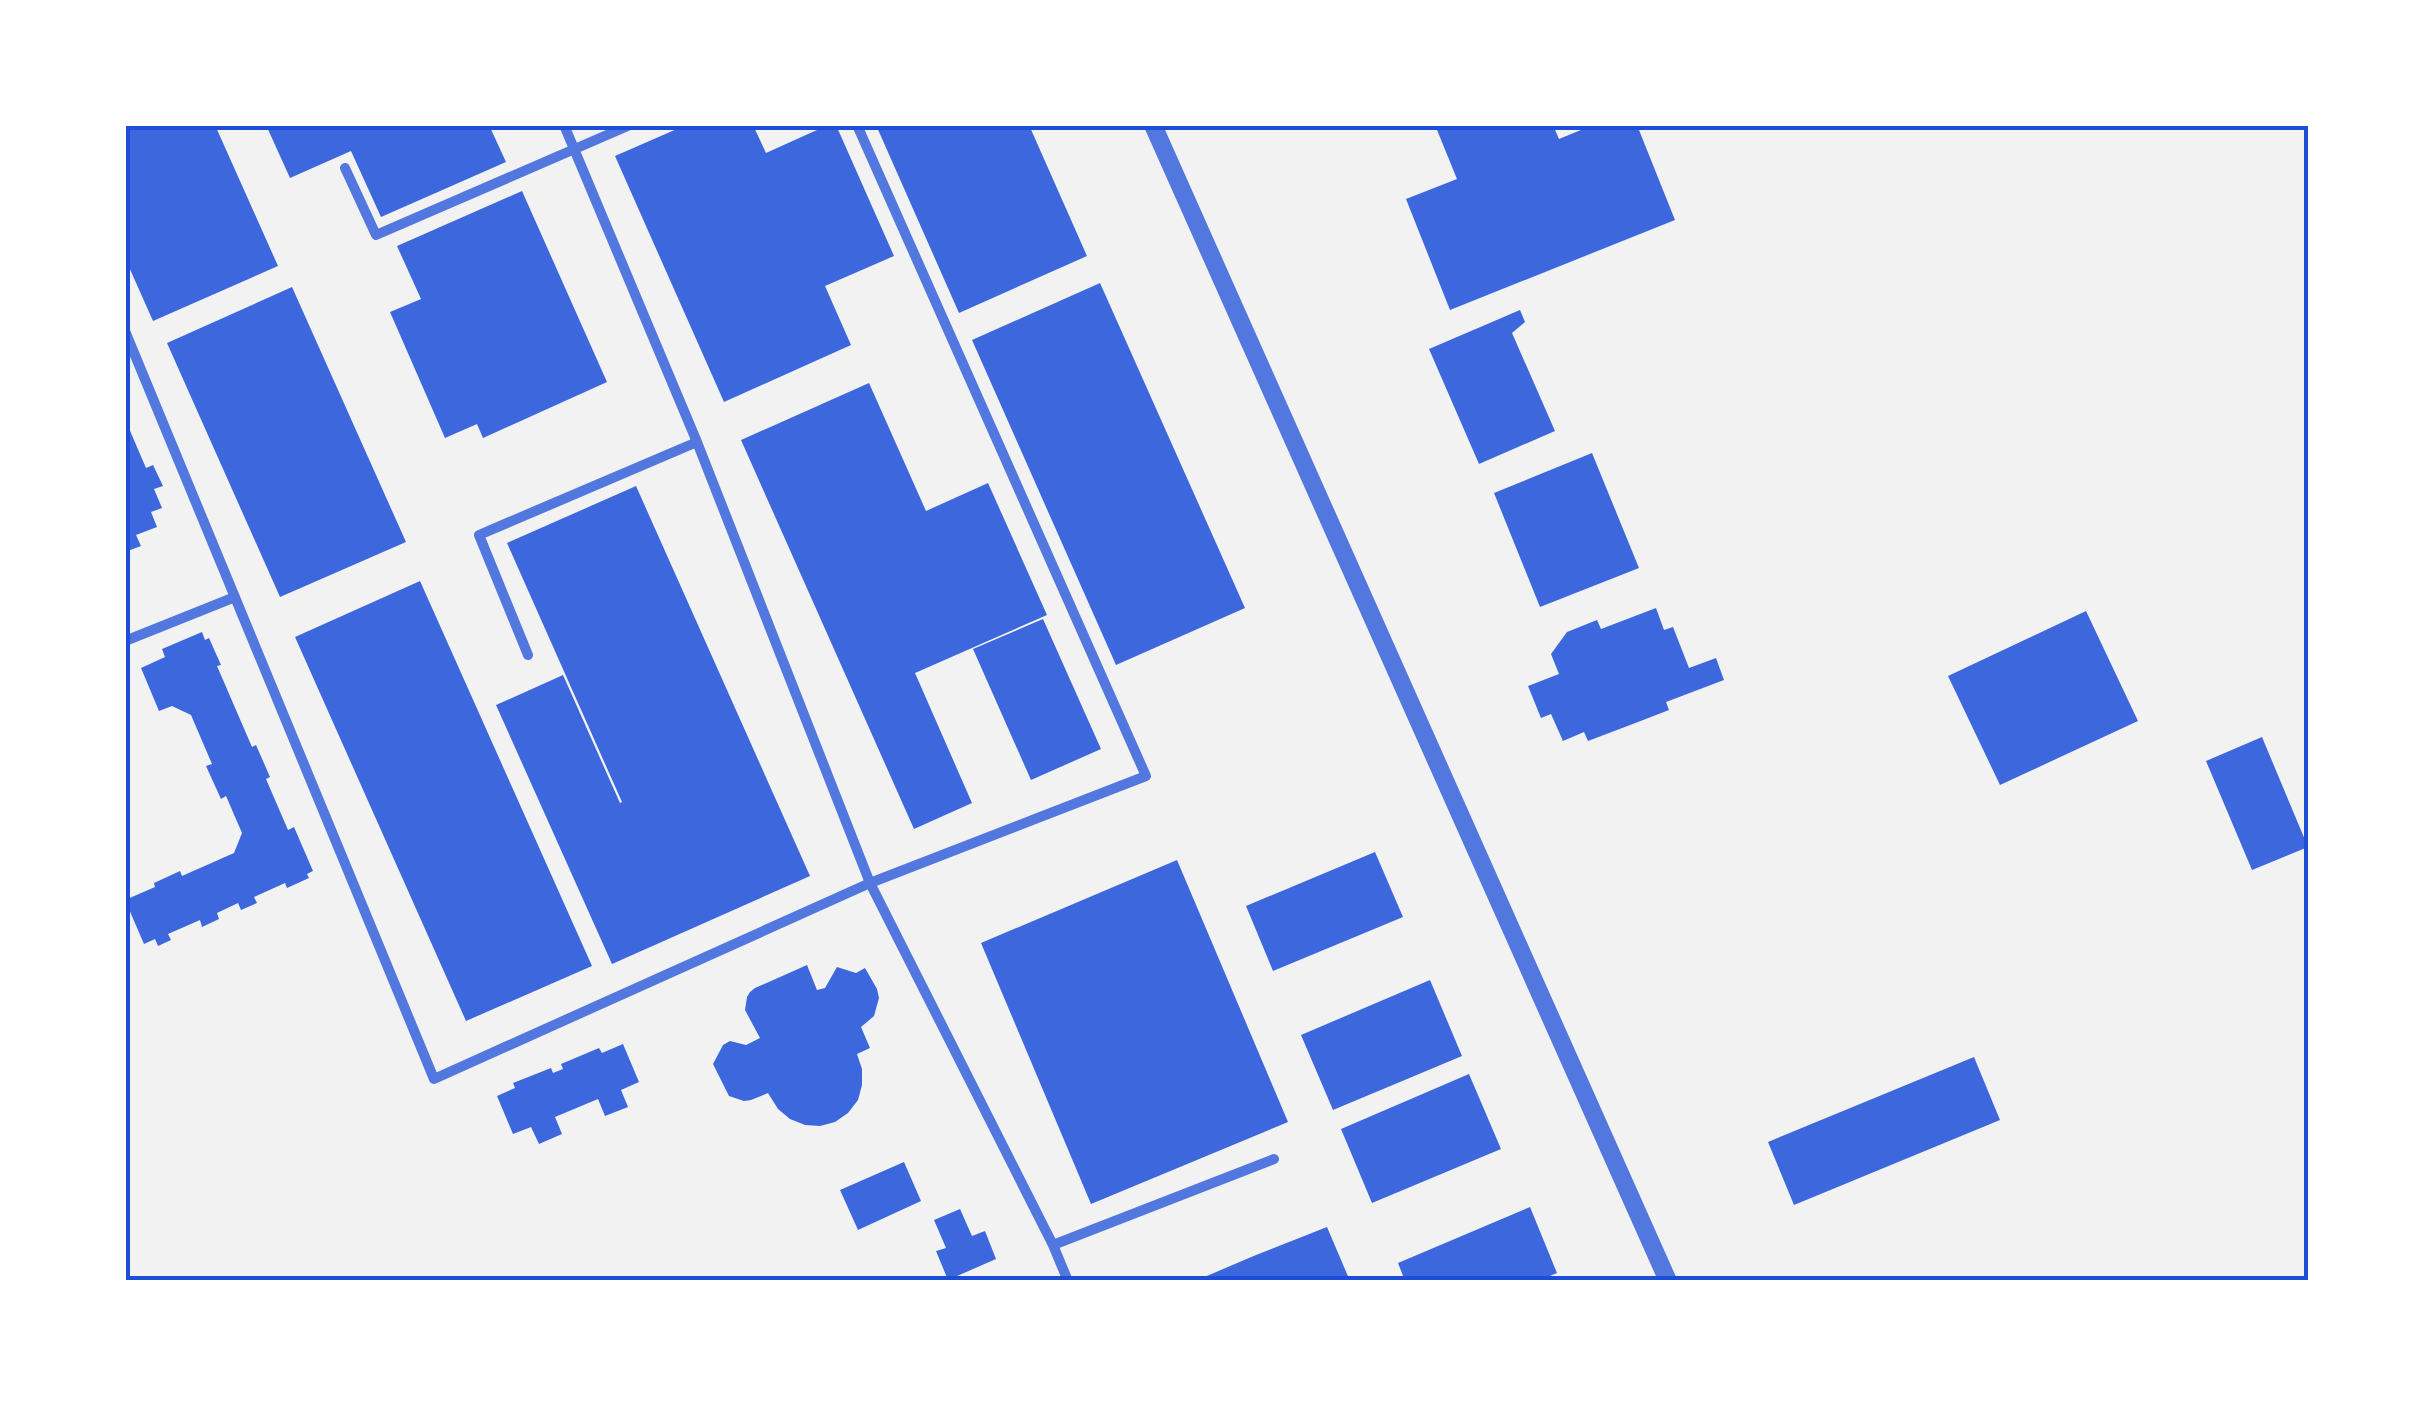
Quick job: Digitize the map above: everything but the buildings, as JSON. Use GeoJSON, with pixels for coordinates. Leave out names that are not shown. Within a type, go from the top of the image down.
{"type":"FeatureCollection","features":[{"type":"Feature","properties":{"kind":"street"},"geometry":{"type":"LineString","coordinates":[[564,125],[697,442],[870,883],[1068,1281]]}},
{"type":"Feature","properties":{"kind":"street"},"geometry":{"type":"LineString","coordinates":[[345,168],[376,235],[630,125]]}},
{"type":"Feature","properties":{"kind":"street"},"geometry":{"type":"LineString","coordinates":[[125,331],[434,1080],[870,883],[1146,776],[857,125]]}},
{"type":"Feature","properties":{"kind":"street"},"geometry":{"type":"LineString","coordinates":[[1153,125],[1668,1281]]}},
{"type":"Feature","properties":{"kind":"street"},"geometry":{"type":"LineString","coordinates":[[528,655],[479,535],[697,442]]}},
{"type":"Feature","properties":{"kind":"street"},"geometry":{"type":"LineString","coordinates":[[125,641],[234,596]]}},
{"type":"Feature","properties":{"kind":"street"},"geometry":{"type":"LineString","coordinates":[[1053,1245],[1274,1158]]}}]}
